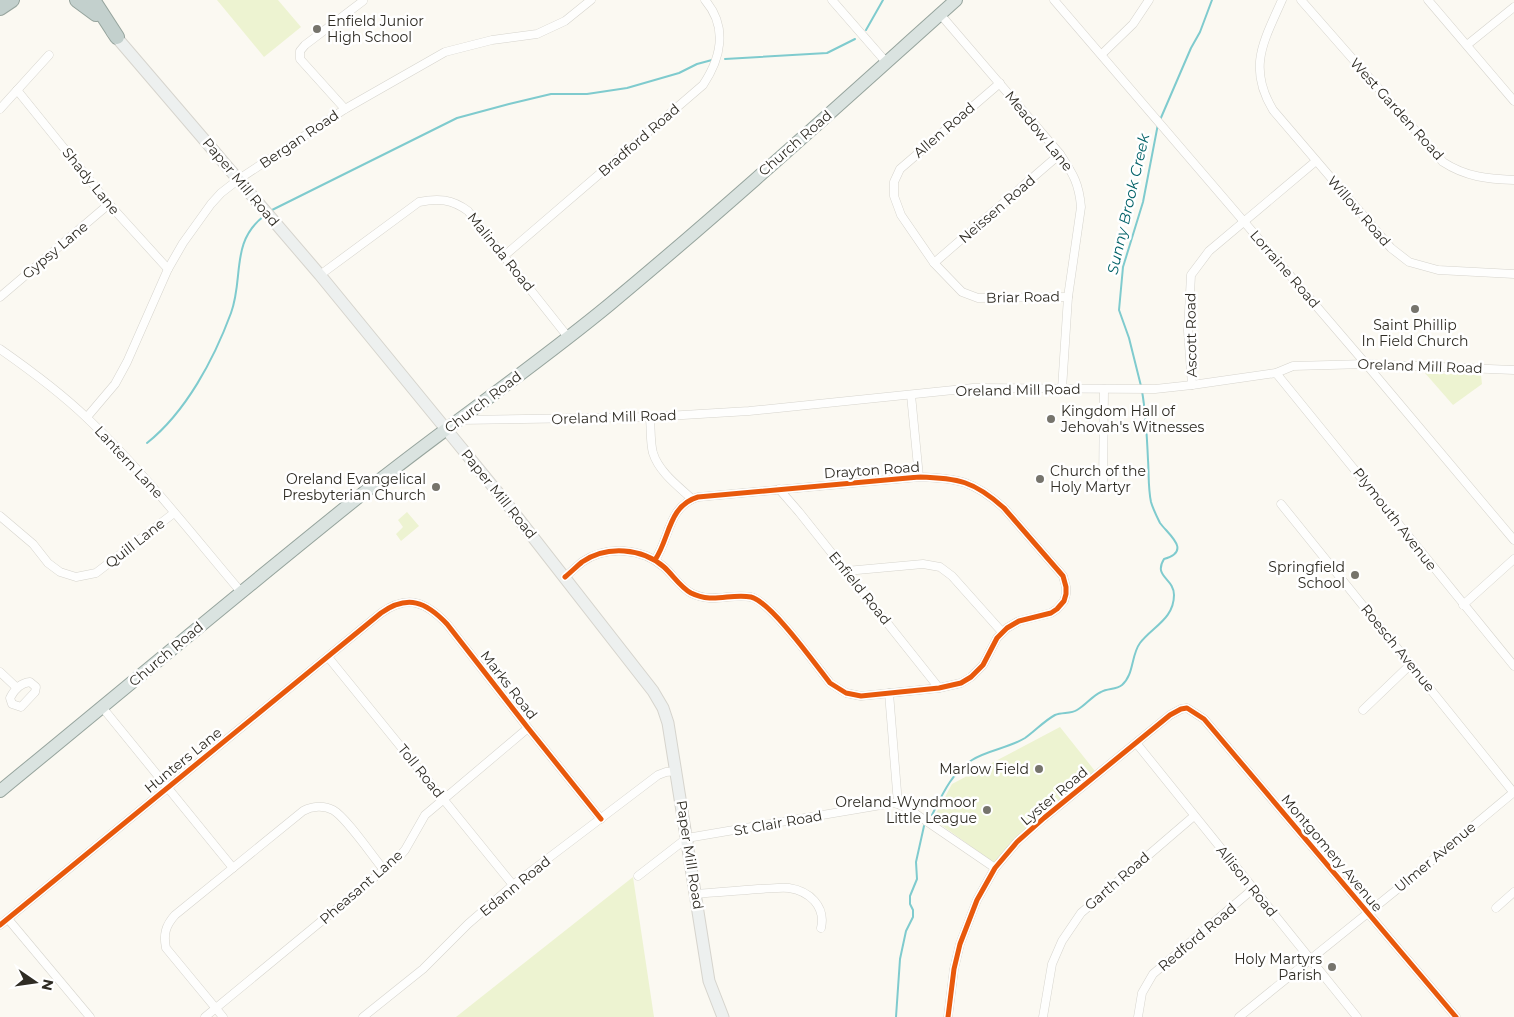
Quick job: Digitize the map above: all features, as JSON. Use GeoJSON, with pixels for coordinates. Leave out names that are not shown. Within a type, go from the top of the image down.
{"type":"FeatureCollection","features":[{"type":"Feature","properties":{"kind":"highway"},"geometry":{"type":"LineString","coordinates":[[0,8],[11,0]]}},
{"type":"Feature","properties":{"kind":"highway"},"geometry":{"type":"LineString","coordinates":[[77,0],[94,7],[117,38]]}},
{"type":"Feature","properties":{"kind":"main road","name":"Church Road"},"geometry":{"type":"LineString","coordinates":[[0,791],[385,476],[608,305],[956,0]]}},
{"type":"Feature","properties":{"kind":"street"},"geometry":{"type":"LineString","coordinates":[[84,0],[94,7]]}},
{"type":"Feature","properties":{"kind":"street","name":"Bergan Road"},"geometry":{"type":"LineString","coordinates":[[86,417],[114,384],[127,362],[168,269],[183,243],[211,204],[239,179],[345,109],[445,52],[492,40],[536,34],[565,21],[591,0]]}},
{"type":"Feature","properties":{"kind":"street","name":"Bradford Road"},"geometry":{"type":"LineString","coordinates":[[504,256],[704,85],[713,71],[720,45],[716,19],[710,5],[705,0]]}},
{"type":"Feature","properties":{"kind":"street"},"geometry":{"type":"LineString","coordinates":[[832,0],[886,62]]}},
{"type":"Feature","properties":{"kind":"street","name":"Lorraine Road"},"geometry":{"type":"LineString","coordinates":[[1054,0],[1156,117],[1514,540]]}},
{"type":"Feature","properties":{"kind":"street"},"geometry":{"type":"LineString","coordinates":[[1102,54],[1133,24],[1149,0]]}},
{"type":"Feature","properties":{"kind":"street","name":"Willow Road"},"geometry":{"type":"LineString","coordinates":[[1282,0],[1266,37],[1259,61],[1260,84],[1273,110],[1316,161],[1391,248],[1409,262],[1438,270],[1514,274]]}},
{"type":"Feature","properties":{"kind":"street","name":"West Garden Road"},"geometry":{"type":"LineString","coordinates":[[1301,0],[1443,162],[1454,169],[1476,177],[1514,180]]}},
{"type":"Feature","properties":{"kind":"street"},"geometry":{"type":"LineString","coordinates":[[1428,0],[1514,101]]}},
{"type":"Feature","properties":{"kind":"street"},"geometry":{"type":"LineString","coordinates":[[345,109],[300,59],[300,51],[305,44],[362,1]]}},
{"type":"Feature","properties":{"kind":"street"},"geometry":{"type":"LineString","coordinates":[[1467,45],[1514,7]]}},
{"type":"Feature","properties":{"kind":"street","name":"Meadow Lane"},"geometry":{"type":"LineString","coordinates":[[940,14],[1060,154],[1075,176],[1080,192],[1081,207],[1068,297],[1062,389]]}},
{"type":"Feature","properties":{"kind":"street","name":"Paper Mill Road"},"geometry":{"type":"LineString","coordinates":[[117,38],[239,179],[447,430],[646,680],[658,699],[668,724],[677,771],[709,981],[723,1017]]}},
{"type":"Feature","properties":{"kind":"street"},"geometry":{"type":"LineString","coordinates":[[0,109],[49,55]]}},
{"type":"Feature","properties":{"kind":"street","name":"Allen Road"},"geometry":{"type":"LineString","coordinates":[[894,182],[900,169],[1000,83]]}},
{"type":"Feature","properties":{"kind":"street","name":"Shady Lane"},"geometry":{"type":"LineString","coordinates":[[17,90],[109,204],[168,269]]}},
{"type":"Feature","properties":{"kind":"street","name":"Neissen Road"},"geometry":{"type":"LineString","coordinates":[[934,263],[1060,154]]}},
{"type":"Feature","properties":{"kind":"street","name":"Ascott Road"},"geometry":{"type":"LineString","coordinates":[[1192,385],[1188,332],[1191,275],[1209,251],[1316,161]]}},
{"type":"Feature","properties":{"kind":"street","name":"Briar Road"},"geometry":{"type":"LineString","coordinates":[[894,182],[894,196],[901,215],[934,263],[962,292],[978,298],[1068,297]]}},
{"type":"Feature","properties":{"kind":"street","name":"Malinda Road"},"geometry":{"type":"LineString","coordinates":[[320,276],[418,202],[436,199],[459,204],[468,211],[568,337]]}},
{"type":"Feature","properties":{"kind":"street","name":"Gypsy Lane"},"geometry":{"type":"LineString","coordinates":[[0,297],[109,204]]}},
{"type":"Feature","properties":{"kind":"street","name":"Lantern Lane"},"geometry":{"type":"LineString","coordinates":[[0,349],[42,380],[86,417],[140,472],[241,592]]}},
{"type":"Feature","properties":{"kind":"street","name":"Oreland Mill Road"},"geometry":{"type":"LineString","coordinates":[[460,420],[650,417],[749,410],[973,388],[1146,389],[1192,385],[1276,373],[1293,366],[1366,364],[1514,370]]}},
{"type":"Feature","properties":{"kind":"street","name":"Plymouth Avenue"},"geometry":{"type":"LineString","coordinates":[[1276,373],[1514,666]]}},
{"type":"Feature","properties":{"kind":"street"},"geometry":{"type":"LineString","coordinates":[[1103,490],[1104,389]]}},
{"type":"Feature","properties":{"kind":"street"},"geometry":{"type":"LineString","coordinates":[[911,395],[919,477]]}},
{"type":"Feature","properties":{"kind":"street"},"geometry":{"type":"LineString","coordinates":[[650,417],[652,447],[656,461],[668,477],[692,499],[682,506],[671,520],[655,560]]}},
{"type":"Feature","properties":{"kind":"street","name":"Drayton Road"},"geometry":{"type":"LineString","coordinates":[[692,499],[707,495],[919,477],[939,477],[962,481],[977,487],[1004,508],[1063,576],[1066,587],[1064,601],[1054,612],[1018,621],[1002,632]]}},
{"type":"Feature","properties":{"kind":"street","name":"Enfield Road"},"geometry":{"type":"LineString","coordinates":[[779,489],[939,688]]}},
{"type":"Feature","properties":{"kind":"street","name":"Roesch Avenue"},"geometry":{"type":"LineString","coordinates":[[1282,504],[1514,792]]}},
{"type":"Feature","properties":{"kind":"street","name":"Quill Lane"},"geometry":{"type":"LineString","coordinates":[[0,516],[33,544],[48,563],[60,572],[76,577],[96,573],[174,513]]}},
{"type":"Feature","properties":{"kind":"street"},"geometry":{"type":"LineString","coordinates":[[565,577],[589,558],[611,551],[634,552],[655,560],[666,568],[687,590],[704,598],[715,599],[746,596],[755,598],[771,610],[830,683],[837,689],[855,696],[939,688],[961,683],[975,674],[984,665],[994,643],[1002,632],[952,576],[940,567],[923,564],[846,571]]}},
{"type":"Feature","properties":{"kind":"street"},"geometry":{"type":"LineString","coordinates":[[1463,605],[1514,560]]}},
{"type":"Feature","properties":{"kind":"street","name":"Marks Road"},"geometry":{"type":"LineString","coordinates":[[381,613],[390,606],[402,603],[417,603],[434,610],[601,819]]}},
{"type":"Feature","properties":{"kind":"street","name":"Hunters Lane"},"geometry":{"type":"LineString","coordinates":[[0,925],[381,613]]}},
{"type":"Feature","properties":{"kind":"street","name":"Toll Road"},"geometry":{"type":"LineString","coordinates":[[328,657],[514,886]]}},
{"type":"Feature","properties":{"kind":"street"},"geometry":{"type":"LineString","coordinates":[[1363,710],[1411,664]]}},
{"type":"Feature","properties":{"kind":"street"},"geometry":{"type":"LineString","coordinates":[[0,672],[17,688]]}},
{"type":"Feature","properties":{"kind":"street"},"geometry":{"type":"LineString","coordinates":[[889,693],[898,804],[910,810],[996,868]]}},
{"type":"Feature","properties":{"kind":"street"},"geometry":{"type":"LineString","coordinates":[[102,707],[233,868]]}},
{"type":"Feature","properties":{"kind":"street","name":"Lyster Road"},"geometry":{"type":"LineString","coordinates":[[948,1017],[954,970],[960,944],[977,900],[996,868],[1017,842],[1044,818],[1137,744],[1170,715],[1187,708]]}},
{"type":"Feature","properties":{"kind":"street","name":"Montgomery Avenue"},"geometry":{"type":"LineString","coordinates":[[1187,708],[1204,719],[1456,1017]]}},
{"type":"Feature","properties":{"kind":"street","name":"Pheasant Lane"},"geometry":{"type":"LineString","coordinates":[[205,1017],[402,854],[425,815],[528,728]]}},
{"type":"Feature","properties":{"kind":"street","name":"Allison Road"},"geometry":{"type":"LineString","coordinates":[[1137,744],[1357,1017]]}},
{"type":"Feature","properties":{"kind":"street","name":"Edann Road"},"geometry":{"type":"LineString","coordinates":[[363,1017],[423,969],[468,924],[514,886],[658,776],[666,772],[677,771]]}},
{"type":"Feature","properties":{"kind":"street","name":"Ulmer Avenue"},"geometry":{"type":"LineString","coordinates":[[1239,1017],[1514,792]]}},
{"type":"Feature","properties":{"kind":"street","name":"St Clair Road"},"geometry":{"type":"LineString","coordinates":[[687,838],[886,804],[898,804]]}},
{"type":"Feature","properties":{"kind":"street"},"geometry":{"type":"LineString","coordinates":[[223,1017],[166,948],[165,934],[169,922],[175,915],[303,811],[318,806],[331,809],[338,814],[384,870]]}},
{"type":"Feature","properties":{"kind":"street","name":"Garth Road"},"geometry":{"type":"LineString","coordinates":[[1043,1017],[1048,977],[1054,958],[1068,930],[1081,913],[1194,816]]}},
{"type":"Feature","properties":{"kind":"street"},"geometry":{"type":"LineString","coordinates":[[638,876],[687,838]]}},
{"type":"Feature","properties":{"kind":"street"},"geometry":{"type":"LineString","coordinates":[[696,894],[777,888],[794,890],[805,893],[818,906],[822,918],[821,928]]}},
{"type":"Feature","properties":{"kind":"street","name":"Redford Road"},"geometry":{"type":"LineString","coordinates":[[1138,1017],[1142,993],[1153,974],[1253,889]]}},
{"type":"Feature","properties":{"kind":"street"},"geometry":{"type":"LineString","coordinates":[[1496,908],[1514,892]]}},
{"type":"Feature","properties":{"kind":"street"},"geometry":{"type":"LineString","coordinates":[[8,919],[90,1017]]}},
{"type":"Feature","properties":{"kind":"green space"},"geometry":{"type":"Polygon","coordinates":[[[217,0],[278,0],[301,27],[264,57],[217,0]]]}},
{"type":"Feature","properties":{"kind":"green space"},"geometry":{"type":"Polygon","coordinates":[[[1425,373],[1481,375],[1482,384],[1453,405],[1425,373]]]}},
{"type":"Feature","properties":{"kind":"green space"},"geometry":{"type":"Polygon","coordinates":[[[407,512],[419,526],[401,541],[396,534],[403,527],[398,520],[407,512]]]}},
{"type":"Feature","properties":{"kind":"green space","name":"Marlow Field"},"geometry":{"type":"Polygon","coordinates":[[[1060,727],[1095,771],[1042,813],[994,863],[933,819],[952,784],[1060,727]]]}},
{"type":"Feature","properties":{"kind":"green space"},"geometry":{"type":"Polygon","coordinates":[[[633,877],[654,1017],[456,1017],[633,877]]]}},
{"type":"Feature","properties":{"kind":"waterway"},"geometry":{"type":"LineString","coordinates":[[866,30],[883,0]]}},
{"type":"Feature","properties":{"kind":"waterway","name":"Sunny Brook Creek"},"geometry":{"type":"LineString","coordinates":[[1160,120],[1191,48],[1200,32],[1212,0]]}},
{"type":"Feature","properties":{"kind":"waterway"},"geometry":{"type":"LineString","coordinates":[[725,59],[827,53],[855,39]]}},
{"type":"Feature","properties":{"kind":"waterway"},"geometry":{"type":"LineString","coordinates":[[270,211],[457,118],[551,94],[587,94],[627,88],[679,73],[697,64],[712,60]]}},
{"type":"Feature","properties":{"kind":"waterway","name":"Sunny Brook Creek"},"geometry":{"type":"LineString","coordinates":[[1141,386],[1129,338],[1119,310],[1123,267],[1143,202],[1158,124]]}},
{"type":"Feature","properties":{"kind":"waterway"},"geometry":{"type":"LineString","coordinates":[[147,443],[174,416],[197,384],[207,366],[224,331],[235,300],[242,249],[246,237],[253,226],[264,216]]}},
{"type":"Feature","properties":{"kind":"waterway","name":"Sunny Brook Creek"},"geometry":{"type":"LineString","coordinates":[[932,815],[953,777],[972,760],[1019,741],[1055,715],[1075,711],[1098,694],[1122,685],[1129,676],[1135,653],[1140,643],[1162,622],[1170,610],[1173,603],[1173,589],[1162,574],[1161,565],[1164,559],[1176,552],[1177,547],[1173,538],[1160,523],[1151,502],[1142,391]]}},
{"type":"Feature","properties":{"kind":"waterway","name":"Sunny Brook Creek"},"geometry":{"type":"LineString","coordinates":[[896,1017],[900,959],[906,931],[913,917],[910,896],[917,879],[916,862],[924,826]]}},
{"type":"Feature","properties":{"kind":"cycle path"},"geometry":{"type":"LineString","coordinates":[[565,577],[582,562],[592,557],[602,553],[624,551],[645,556],[655,561],[664,567],[687,590],[699,596],[707,598],[751,597],[760,601],[781,621],[830,683],[846,693],[861,696],[939,688],[961,683],[971,677],[983,665],[997,638],[1007,628],[1019,621],[1051,613],[1064,601],[1066,594],[1063,576],[1004,508],[984,492],[965,483],[945,478],[919,477],[698,497],[688,501],[675,515],[655,560]]}},
{"type":"Feature","properties":{"kind":"cycle path"},"geometry":{"type":"LineString","coordinates":[[0,925],[381,613],[391,607],[408,602],[416,603],[432,610],[447,624],[601,819]]}},
{"type":"Feature","properties":{"kind":"cycle path"},"geometry":{"type":"LineString","coordinates":[[948,1017],[954,969],[960,944],[977,900],[995,868],[1017,842],[1044,818],[1170,715],[1187,708],[1204,719],[1456,1017]]}},
{"type":"Feature","properties":{"kind":"place","name":"Enfield Junior High School"},"geometry":{"type":"Point","coordinates":[317,29]}},
{"type":"Feature","properties":{"kind":"place","name":"Saint Phillip In Field Church"},"geometry":{"type":"Point","coordinates":[1415,309]}},
{"type":"Feature","properties":{"kind":"place","name":"Kingdom Hall of Jehovah's Witnesses"},"geometry":{"type":"Point","coordinates":[1051,419]}},
{"type":"Feature","properties":{"kind":"place","name":"Church of the Holy Martyr"},"geometry":{"type":"Point","coordinates":[1040,479]}},
{"type":"Feature","properties":{"kind":"place","name":"Oreland Evangelical Presbyterian Church"},"geometry":{"type":"Point","coordinates":[436,487]}},
{"type":"Feature","properties":{"kind":"place","name":"Springfield School"},"geometry":{"type":"Point","coordinates":[1355,575]}},
{"type":"Feature","properties":{"kind":"place","name":"Marlow Field"},"geometry":{"type":"Point","coordinates":[1039,769]}},
{"type":"Feature","properties":{"kind":"place","name":"Oreland-Wyndmoor Little League"},"geometry":{"type":"Point","coordinates":[987,810]}},
{"type":"Feature","properties":{"kind":"place","name":"Holy Martyrs Parish"},"geometry":{"type":"Point","coordinates":[1332,967]}}]}
